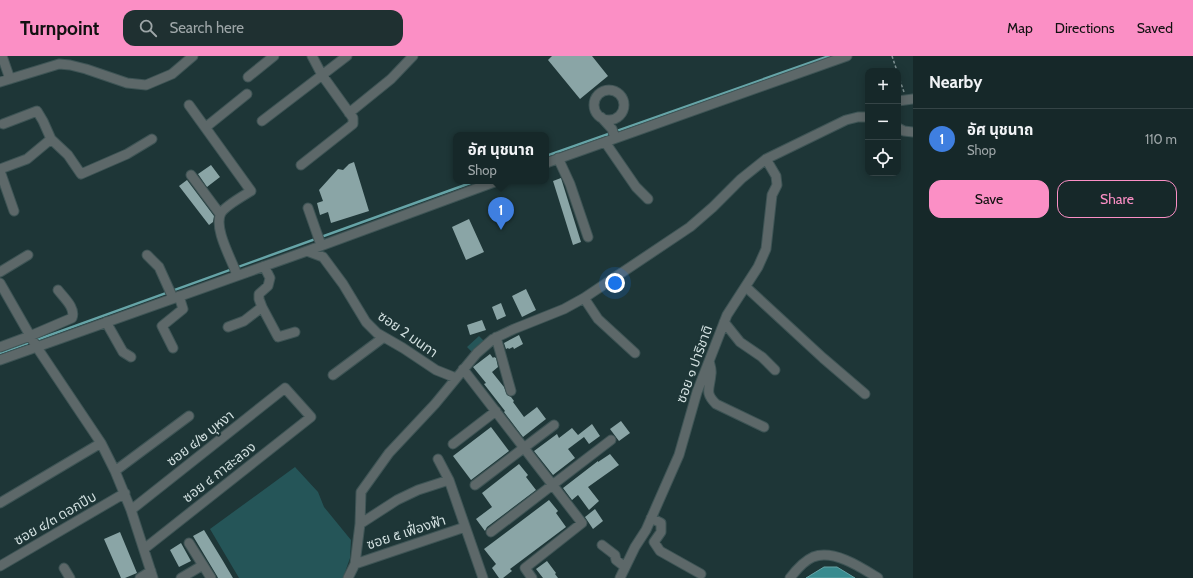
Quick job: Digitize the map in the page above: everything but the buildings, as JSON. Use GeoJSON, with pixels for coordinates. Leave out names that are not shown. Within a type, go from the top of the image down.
{"type":"FeatureCollection","features":[{"type":"Feature","properties":{"kind":"street"},"geometry":{"type":"LineString","coordinates":[[2,56],[10,78]]}},
{"type":"Feature","properties":{"kind":"street"},"geometry":{"type":"LineString","coordinates":[[0,82],[59,64],[86,69],[127,83],[146,85],[172,74],[193,56]]}},
{"type":"Feature","properties":{"kind":"street"},"geometry":{"type":"LineString","coordinates":[[248,77],[274,56]]}},
{"type":"Feature","properties":{"kind":"street"},"geometry":{"type":"LineString","coordinates":[[301,165],[353,124],[353,118],[322,75],[312,56]]}},
{"type":"Feature","properties":{"kind":"street"},"geometry":{"type":"LineString","coordinates":[[262,121],[347,56]]}},
{"type":"Feature","properties":{"kind":"street"},"geometry":{"type":"LineString","coordinates":[[349,113],[390,79],[413,56]]}},
{"type":"Feature","properties":{"kind":"street"},"geometry":{"type":"LineString","coordinates":[[549,162],[604,142],[614,134],[848,56]]}},
{"type":"Feature","properties":{"kind":"street"},"geometry":{"type":"LineString","coordinates":[[206,127],[247,94]]}},
{"type":"Feature","properties":{"kind":"street"},"geometry":{"type":"LineString","coordinates":[[189,105],[251,191],[224,209],[220,214],[218,223],[235,270]]}},
{"type":"Feature","properties":{"kind":"street"},"geometry":{"type":"LineString","coordinates":[[3,124],[37,111],[44,122],[51,139],[68,155],[81,174],[127,154],[152,139]]}},
{"type":"Feature","properties":{"kind":"street"},"geometry":{"type":"LineString","coordinates":[[348,578],[355,564],[362,492],[389,453],[435,404],[477,353],[496,337],[564,309],[584,298],[690,227],[741,179],[766,159],[846,120],[865,116]]}},
{"type":"Feature","properties":{"kind":"street"},"geometry":{"type":"LineString","coordinates":[[601,117],[614,134]]}},
{"type":"Feature","properties":{"kind":"street"},"geometry":{"type":"LineString","coordinates":[[901,130],[913,132]]}},
{"type":"Feature","properties":{"kind":"street"},"geometry":{"type":"LineString","coordinates":[[14,211],[0,170],[27,159],[51,139]]}},
{"type":"Feature","properties":{"kind":"street"},"geometry":{"type":"LineString","coordinates":[[604,142],[636,187],[648,199]]}},
{"type":"Feature","properties":{"kind":"street"},"geometry":{"type":"LineString","coordinates":[[558,158],[570,184],[588,237]]}},
{"type":"Feature","properties":{"kind":"street","name":"ซอย ๑ ปาริชาติ"},"geometry":{"type":"LineString","coordinates":[[620,578],[635,547],[646,530],[679,455],[697,392],[727,315],[758,267],[766,249],[772,195],[777,185],[776,176],[766,159]]}},
{"type":"Feature","properties":{"kind":"street"},"geometry":{"type":"LineString","coordinates":[[192,175],[220,214]]}},
{"type":"Feature","properties":{"kind":"street"},"geometry":{"type":"LineString","coordinates":[[0,360],[176,297],[235,270],[264,266],[307,251],[321,243],[488,184]]}},
{"type":"Feature","properties":{"kind":"street"},"geometry":{"type":"LineString","coordinates":[[308,208],[321,243]]}},
{"type":"Feature","properties":{"kind":"street","name":"ซอย 2 มนทา"},"geometry":{"type":"LineString","coordinates":[[307,251],[323,257],[343,284],[366,322],[377,333],[436,370],[456,378]]}},
{"type":"Feature","properties":{"kind":"street"},"geometry":{"type":"LineString","coordinates":[[0,272],[28,255]]}},
{"type":"Feature","properties":{"kind":"street"},"geometry":{"type":"LineString","coordinates":[[147,255],[159,267],[168,286],[183,309],[162,326],[173,348]]}},
{"type":"Feature","properties":{"kind":"street"},"geometry":{"type":"LineString","coordinates":[[264,266],[270,278],[268,286],[260,294],[259,299],[262,307],[278,337],[295,332]]}},
{"type":"Feature","properties":{"kind":"street"},"geometry":{"type":"LineString","coordinates":[[0,283],[36,346],[101,443],[115,471],[125,493],[152,575],[140,578]]}},
{"type":"Feature","properties":{"kind":"street"},"geometry":{"type":"LineString","coordinates":[[746,287],[823,358],[865,394]]}},
{"type":"Feature","properties":{"kind":"street"},"geometry":{"type":"LineString","coordinates":[[0,347],[72,318],[72,309],[58,290]]}},
{"type":"Feature","properties":{"kind":"street"},"geometry":{"type":"LineString","coordinates":[[584,298],[598,319],[635,353]]}},
{"type":"Feature","properties":{"kind":"street"},"geometry":{"type":"LineString","coordinates":[[228,327],[244,320],[262,307]]}},
{"type":"Feature","properties":{"kind":"street"},"geometry":{"type":"LineString","coordinates":[[106,322],[123,352],[131,357]]}},
{"type":"Feature","properties":{"kind":"street"},"geometry":{"type":"LineString","coordinates":[[724,322],[740,342],[762,357],[775,370]]}},
{"type":"Feature","properties":{"kind":"street"},"geometry":{"type":"LineString","coordinates":[[334,375],[384,337]]}},
{"type":"Feature","properties":{"kind":"street"},"geometry":{"type":"LineString","coordinates":[[496,337],[511,391]]}},
{"type":"Feature","properties":{"kind":"street"},"geometry":{"type":"LineString","coordinates":[[709,361],[712,372],[708,392],[710,398],[716,404],[764,427]]}},
{"type":"Feature","properties":{"kind":"street"},"geometry":{"type":"LineString","coordinates":[[463,369],[582,522],[525,568],[532,578]]}},
{"type":"Feature","properties":{"kind":"street","name":"ซอย ๔ กาสะลอง"},"geometry":{"type":"LineString","coordinates":[[144,549],[311,417],[285,388]]}},
{"type":"Feature","properties":{"kind":"street","name":"ซอย ๔/๒ บุหงา"},"geometry":{"type":"LineString","coordinates":[[131,510],[285,388]]}},
{"type":"Feature","properties":{"kind":"street"},"geometry":{"type":"LineString","coordinates":[[453,444],[496,411]]}},
{"type":"Feature","properties":{"kind":"street"},"geometry":{"type":"LineString","coordinates":[[115,471],[189,416]]}},
{"type":"Feature","properties":{"kind":"street"},"geometry":{"type":"LineString","coordinates":[[475,485],[554,425]]}},
{"type":"Feature","properties":{"kind":"street"},"geometry":{"type":"LineString","coordinates":[[492,532],[611,440]]}},
{"type":"Feature","properties":{"kind":"street"},"geometry":{"type":"LineString","coordinates":[[0,503],[101,443]]}},
{"type":"Feature","properties":{"kind":"street"},"geometry":{"type":"LineString","coordinates":[[438,459],[449,480],[482,578]]}},
{"type":"Feature","properties":{"kind":"street"},"geometry":{"type":"LineString","coordinates":[[360,524],[397,500],[418,490],[449,480]]}},
{"type":"Feature","properties":{"kind":"street","name":"ซอย ๔/๓ ดอกปีบ"},"geometry":{"type":"LineString","coordinates":[[0,566],[125,493]]}},
{"type":"Feature","properties":{"kind":"street"},"geometry":{"type":"LineString","coordinates":[[651,518],[661,523],[661,532],[654,542],[660,551],[701,574]]}},
{"type":"Feature","properties":{"kind":"street","name":"ซอย ๕ เฟื่องฟ้า"},"geometry":{"type":"LineString","coordinates":[[355,564],[466,527]]}},
{"type":"Feature","properties":{"kind":"street"},"geometry":{"type":"LineString","coordinates":[[189,543],[211,578]]}},
{"type":"Feature","properties":{"kind":"street"},"geometry":{"type":"LineString","coordinates":[[602,546],[615,555],[616,560],[625,567]]}},
{"type":"Feature","properties":{"kind":"street"},"geometry":{"type":"LineString","coordinates":[[790,578],[797,569],[814,557],[828,556],[847,560],[878,578]]}},
{"type":"Feature","properties":{"kind":"street"},"geometry":{"type":"LineString","coordinates":[[181,578],[203,565]]}},
{"type":"Feature","properties":{"kind":"street"},"geometry":{"type":"LineString","coordinates":[[64,568],[70,578]]}},
{"type":"Feature","properties":{"kind":"path"},"geometry":{"type":"LineString","coordinates":[[892,56],[896,68]]}},
{"type":"Feature","properties":{"kind":"path"},"geometry":{"type":"LineString","coordinates":[[901,84],[906,100]]}},
{"type":"Feature","properties":{"kind":"shaded area"},"geometry":{"type":"Polygon","coordinates":[[[479,336],[484,341],[473,353],[467,347],[479,336]]]}},
{"type":"Feature","properties":{"kind":"shaded area"},"geometry":{"type":"Polygon","coordinates":[[[295,467],[318,492],[324,507],[351,540],[350,558],[343,578],[239,578],[210,529],[295,467]]]}},
{"type":"Feature","properties":{"kind":"shaded area"},"geometry":{"type":"Polygon","coordinates":[[[824,567],[837,567],[855,578],[806,578],[824,567]]]}},
{"type":"Feature","properties":{"kind":"waterway"},"geometry":{"type":"LineString","coordinates":[[549,155],[829,56]]}},
{"type":"Feature","properties":{"kind":"waterway"},"geometry":{"type":"LineString","coordinates":[[0,353],[468,184]]}},
{"type":"Feature","properties":{"kind":"place","name":"อัศ นุชนาถ"},"geometry":{"type":"Point","coordinates":[501,230]}}]}
